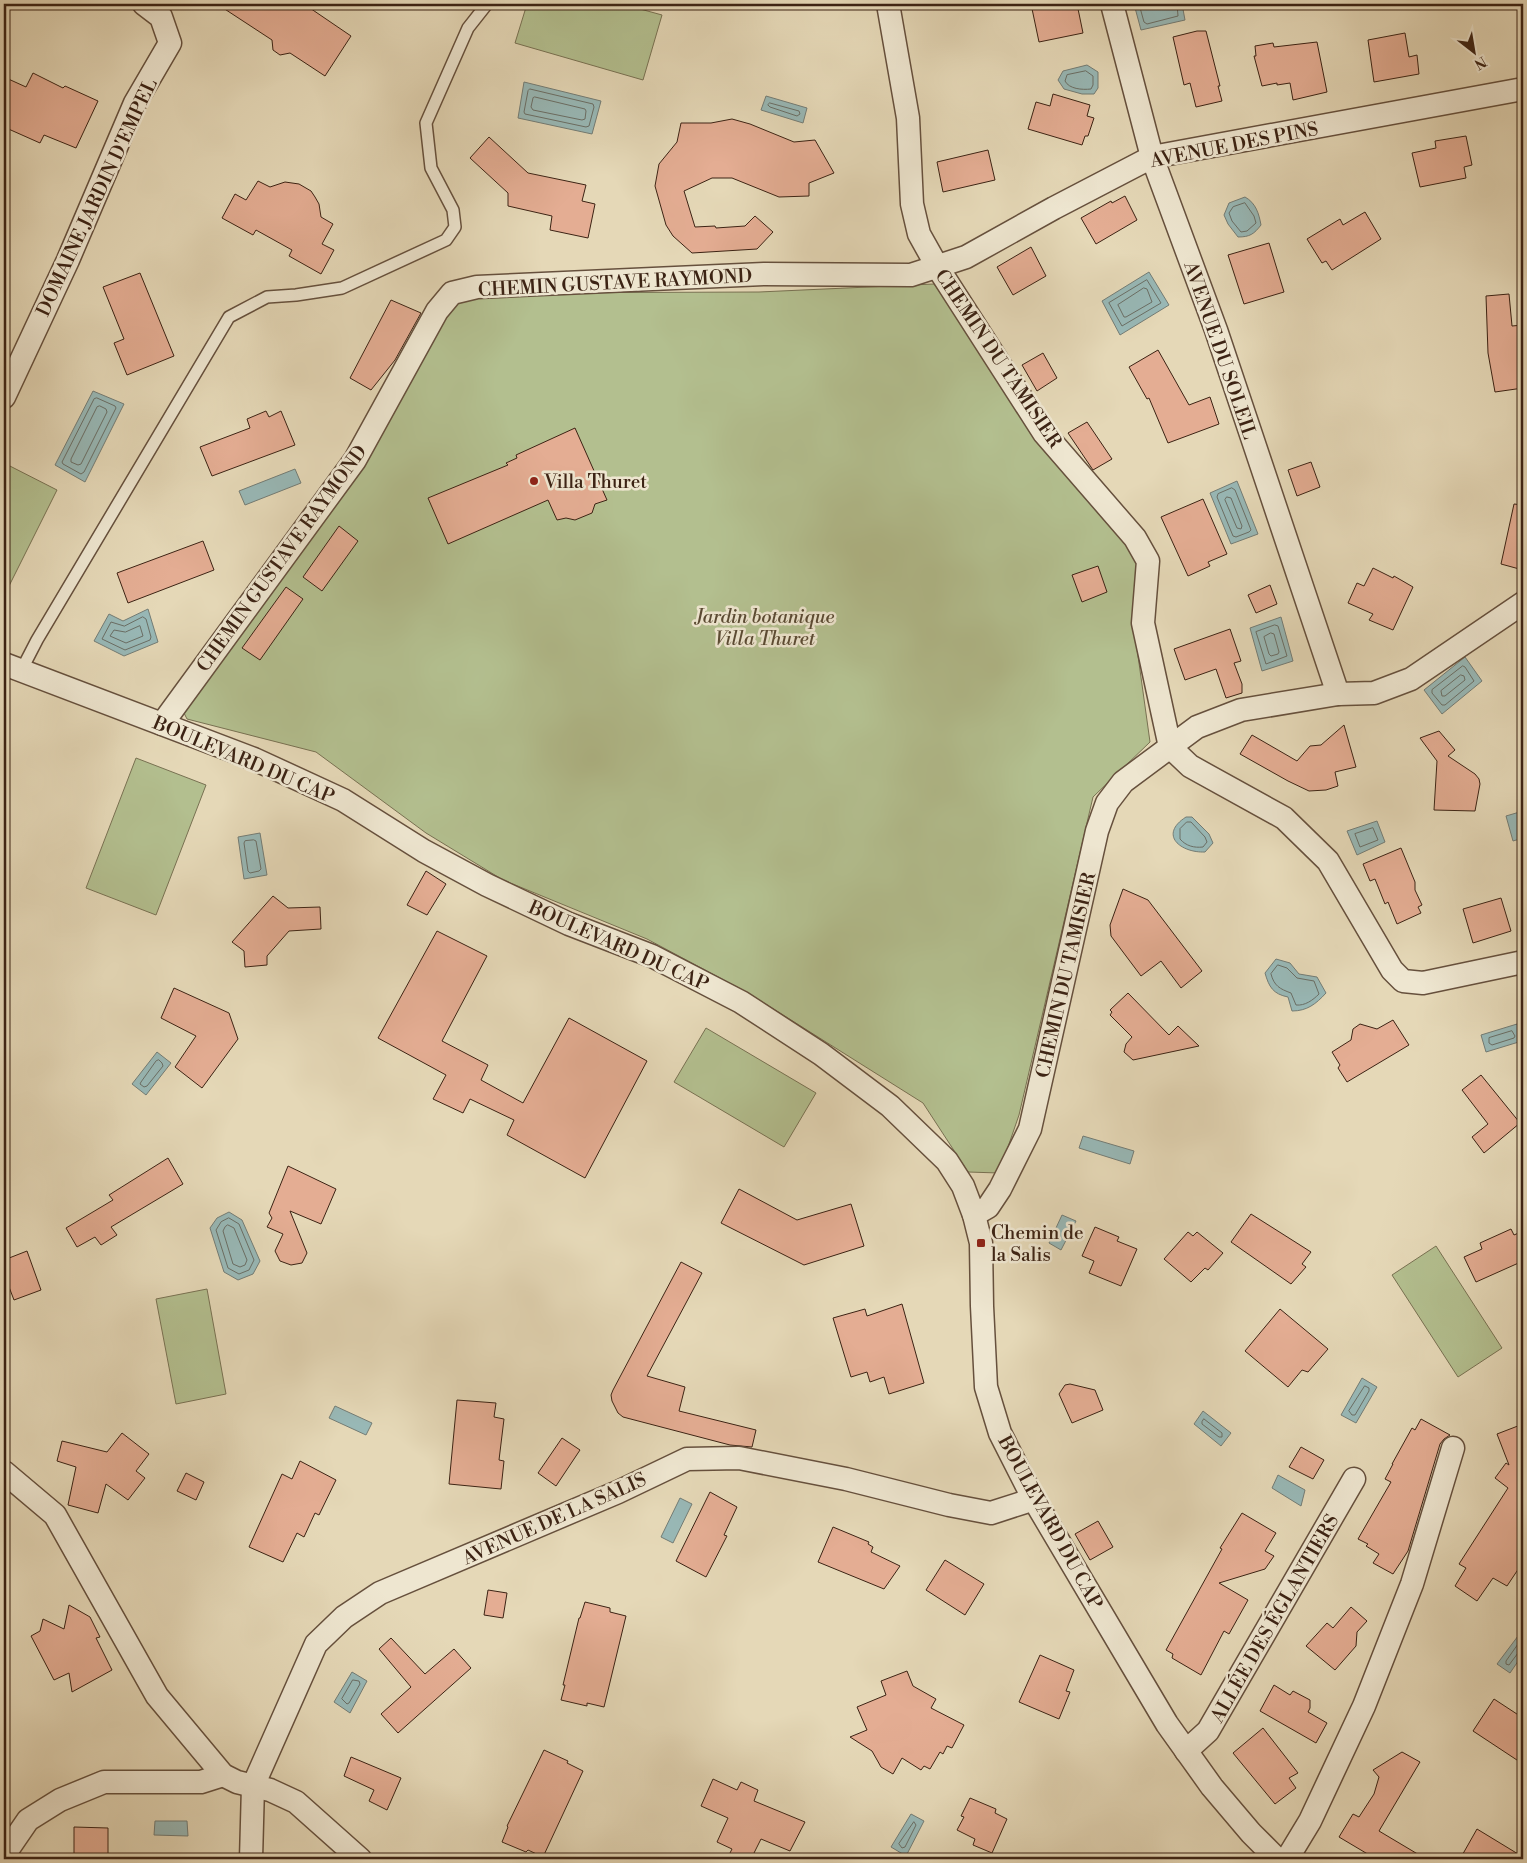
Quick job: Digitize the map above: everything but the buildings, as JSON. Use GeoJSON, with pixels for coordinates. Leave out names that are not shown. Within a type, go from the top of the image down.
{"type":"FeatureCollection","features":[{"type":"Feature","properties":{"kind":"street","name":"DOMAINE JARDIN D'EMPEL"},"geometry":{"type":"LineString","coordinates":[[4,397],[68,260],[135,103],[170,43],[161,17],[144,4]]}},
{"type":"Feature","properties":{"kind":"street","name":"CHEMIN DU TAMISIER"},"geometry":{"type":"LineString","coordinates":[[888,4],[908,118],[912,204],[919,234],[938,268],[1044,433],[1135,538],[1148,561],[1143,623],[1170,747]]}},
{"type":"Feature","properties":{"kind":"street","name":"AVENUE DU SOLEIL"},"geometry":{"type":"LineString","coordinates":[[1112,4],[1152,157],[1216,330],[1338,694]]}},
{"type":"Feature","properties":{"kind":"street","name":"AVENUE DES PINS"},"geometry":{"type":"LineString","coordinates":[[938,268],[966,257],[1152,157],[1523,89]]}},
{"type":"Feature","properties":{"kind":"street","name":"CHEMIN GUSTAVE RAYMOND"},"geometry":{"type":"LineString","coordinates":[[162,724],[355,460],[437,310],[452,293],[476,287],[764,274],[911,275],[938,268]]}},
{"type":"Feature","properties":{"kind":"street","name":"CHEMIN DU TAMISIER"},"geometry":{"type":"LineString","coordinates":[[974,1215],[988,1207],[996,1195],[1030,1129],[1097,831],[1107,804],[1123,782],[1196,726],[1241,710],[1338,694],[1374,693],[1411,679],[1523,603]]}},
{"type":"Feature","properties":{"kind":"street","name":"BOULEVARD DU CAP"},"geometry":{"type":"LineString","coordinates":[[13,668],[254,759],[343,800],[424,851],[487,885],[569,924],[652,956],[742,1002],[821,1054],[890,1106],[947,1161],[963,1186],[974,1215],[981,1243],[986,1387],[1000,1433],[1033,1498],[1162,1715],[1186,1751],[1212,1787],[1251,1833],[1277,1859]]}},
{"type":"Feature","properties":{"kind":"street"},"geometry":{"type":"LineString","coordinates":[[1170,747],[1190,766],[1284,818],[1297,830],[1328,862],[1392,970],[1403,981],[1423,983],[1523,962]]}},
{"type":"Feature","properties":{"kind":"street"},"geometry":{"type":"LineString","coordinates":[[1287,1859],[1310,1821],[1364,1706],[1412,1584],[1452,1448]]}},
{"type":"Feature","properties":{"kind":"street","name":"AVENUE DE LA SALIS"},"geometry":{"type":"LineString","coordinates":[[251,1859],[252,1786],[316,1644],[344,1617],[380,1594],[618,1492],[687,1459],[739,1458],[846,1479],[949,1505],[990,1513],[1033,1498]]}},
{"type":"Feature","properties":{"kind":"street"},"geometry":{"type":"LineString","coordinates":[[4,1472],[55,1516],[157,1696],[223,1775],[237,1782],[270,1790],[296,1802],[360,1859]]}},
{"type":"Feature","properties":{"kind":"street","name":"ALLÉE DES ÉGLANTIERS"},"geometry":{"type":"LineString","coordinates":[[1186,1751],[1208,1731],[1354,1478]]}},
{"type":"Feature","properties":{"kind":"street"},"geometry":{"type":"LineString","coordinates":[[4,1855],[28,1820],[60,1800],[104,1782],[201,1782],[223,1775]]}},
{"type":"Feature","properties":{"kind":"lane"},"geometry":{"type":"LineString","coordinates":[[13,668],[52,615],[228,317],[267,298],[342,288],[446,240],[455,227],[453,210],[431,168],[426,123],[468,28],[487,4]]}},
{"type":"Feature","properties":{"kind":"green space"},"geometry":{"type":"Polygon","coordinates":[[[527,4],[622,4],[662,15],[643,80],[515,43],[527,4]]]}},
{"type":"Feature","properties":{"kind":"green space","name":"Jardin botanique Villa Thuret"},"geometry":{"type":"Polygon","coordinates":[[[934,284],[1140,561],[1133,620],[1150,742],[1093,797],[1019,1115],[999,1173],[968,1172],[923,1103],[748,993],[647,939],[503,880],[426,833],[316,752],[187,719],[184,713],[454,304],[482,293],[759,292],[934,284]]]}},
{"type":"Feature","properties":{"kind":"green space"},"geometry":{"type":"Polygon","coordinates":[[[4,463],[57,490],[4,596],[4,463]]]}},
{"type":"Feature","properties":{"kind":"green space"},"geometry":{"type":"Polygon","coordinates":[[[136,758],[206,785],[156,915],[86,888],[136,758]]]}},
{"type":"Feature","properties":{"kind":"green space"},"geometry":{"type":"Polygon","coordinates":[[[706,1028],[816,1093],[784,1147],[674,1082],[706,1028]]]}},
{"type":"Feature","properties":{"kind":"green space"},"geometry":{"type":"Polygon","coordinates":[[[1436,1246],[1502,1348],[1458,1377],[1392,1275],[1436,1246]]]}},
{"type":"Feature","properties":{"kind":"green space"},"geometry":{"type":"Polygon","coordinates":[[[207,1289],[226,1394],[176,1404],[156,1299],[207,1289]]]}},
{"type":"Feature","properties":{"kind":"water"},"geometry":{"type":"Polygon","coordinates":[[[1134,4],[1182,4],[1185,20],[1141,30],[1134,4]]]}},
{"type":"Feature","properties":{"kind":"water"},"geometry":{"type":"Polygon","coordinates":[[[1087,65],[1098,72],[1098,88],[1094,94],[1082,94],[1064,89],[1058,80],[1063,71],[1087,65]]]}},
{"type":"Feature","properties":{"kind":"water"},"geometry":{"type":"Polygon","coordinates":[[[524,82],[601,101],[592,134],[518,118],[524,82]]]}},
{"type":"Feature","properties":{"kind":"water"},"geometry":{"type":"Polygon","coordinates":[[[766,96],[807,108],[803,123],[761,110],[766,96]]]}},
{"type":"Feature","properties":{"kind":"water"},"geometry":{"type":"Polygon","coordinates":[[[1245,197],[1249,199],[1258,213],[1261,225],[1251,234],[1238,237],[1224,215],[1229,203],[1245,197]]]}},
{"type":"Feature","properties":{"kind":"water"},"geometry":{"type":"Polygon","coordinates":[[[1149,272],[1169,305],[1120,335],[1102,301],[1149,272]]]}},
{"type":"Feature","properties":{"kind":"water"},"geometry":{"type":"Polygon","coordinates":[[[93,391],[124,404],[85,482],[55,465],[93,391]]]}},
{"type":"Feature","properties":{"kind":"water"},"geometry":{"type":"Polygon","coordinates":[[[295,469],[301,483],[245,505],[239,491],[295,469]]]}},
{"type":"Feature","properties":{"kind":"water"},"geometry":{"type":"Polygon","coordinates":[[[1237,481],[1258,534],[1231,544],[1210,493],[1237,481]]]}},
{"type":"Feature","properties":{"kind":"water"},"geometry":{"type":"Polygon","coordinates":[[[148,609],[158,642],[124,656],[94,641],[109,614],[123,621],[148,609]]]}},
{"type":"Feature","properties":{"kind":"water"},"geometry":{"type":"Polygon","coordinates":[[[1281,617],[1293,661],[1262,671],[1250,628],[1281,617]]]}},
{"type":"Feature","properties":{"kind":"water"},"geometry":{"type":"Polygon","coordinates":[[[1465,657],[1482,681],[1442,714],[1424,690],[1465,657]]]}},
{"type":"Feature","properties":{"kind":"water"},"geometry":{"type":"Polygon","coordinates":[[[1523,811],[1523,838],[1513,841],[1506,816],[1523,811]]]}},
{"type":"Feature","properties":{"kind":"water"},"geometry":{"type":"Polygon","coordinates":[[[1186,817],[1192,817],[1209,834],[1213,843],[1205,852],[1196,852],[1176,842],[1173,836],[1174,830],[1186,817]]]}},
{"type":"Feature","properties":{"kind":"water"},"geometry":{"type":"Polygon","coordinates":[[[1377,821],[1385,842],[1357,855],[1347,831],[1377,821]]]}},
{"type":"Feature","properties":{"kind":"water"},"geometry":{"type":"Polygon","coordinates":[[[260,833],[267,875],[244,879],[238,837],[260,833]]]}},
{"type":"Feature","properties":{"kind":"water"},"geometry":{"type":"Polygon","coordinates":[[[1276,959],[1290,963],[1299,974],[1317,977],[1326,993],[1311,1006],[1302,1010],[1292,1011],[1288,997],[1272,989],[1265,973],[1276,959]]]}},
{"type":"Feature","properties":{"kind":"water"},"geometry":{"type":"Polygon","coordinates":[[[1517,1024],[1522,1041],[1486,1052],[1481,1035],[1517,1024]]]}},
{"type":"Feature","properties":{"kind":"water"},"geometry":{"type":"Polygon","coordinates":[[[157,1052],[171,1063],[146,1095],[132,1084],[157,1052]]]}},
{"type":"Feature","properties":{"kind":"water"},"geometry":{"type":"Polygon","coordinates":[[[1083,1136],[1134,1151],[1130,1164],[1079,1148],[1083,1136]]]}},
{"type":"Feature","properties":{"kind":"water"},"geometry":{"type":"Polygon","coordinates":[[[229,1212],[242,1220],[260,1261],[253,1274],[238,1280],[224,1272],[210,1228],[217,1218],[229,1212]]]}},
{"type":"Feature","properties":{"kind":"water"},"geometry":{"type":"Polygon","coordinates":[[[1062,1215],[1076,1221],[1061,1250],[1049,1243],[1062,1215]]]}},
{"type":"Feature","properties":{"kind":"water"},"geometry":{"type":"Polygon","coordinates":[[[1362,1378],[1377,1387],[1356,1423],[1341,1415],[1362,1378]]]}},
{"type":"Feature","properties":{"kind":"water"},"geometry":{"type":"Polygon","coordinates":[[[335,1406],[372,1423],[366,1435],[329,1418],[335,1406]]]}},
{"type":"Feature","properties":{"kind":"water"},"geometry":{"type":"Polygon","coordinates":[[[1203,1411],[1231,1433],[1221,1446],[1194,1424],[1203,1411]]]}},
{"type":"Feature","properties":{"kind":"water"},"geometry":{"type":"Polygon","coordinates":[[[1278,1475],[1305,1490],[1301,1506],[1272,1488],[1278,1475]]]}},
{"type":"Feature","properties":{"kind":"water"},"geometry":{"type":"Polygon","coordinates":[[[680,1498],[692,1504],[673,1543],[661,1537],[680,1498]]]}},
{"type":"Feature","properties":{"kind":"water"},"geometry":{"type":"Polygon","coordinates":[[[1518,1636],[1523,1640],[1523,1654],[1510,1673],[1497,1664],[1518,1636]]]}},
{"type":"Feature","properties":{"kind":"water"},"geometry":{"type":"Polygon","coordinates":[[[352,1672],[367,1681],[350,1713],[334,1702],[352,1672]]]}},
{"type":"Feature","properties":{"kind":"water"},"geometry":{"type":"Polygon","coordinates":[[[911,1814],[924,1821],[906,1856],[891,1847],[911,1814]]]}},
{"type":"Feature","properties":{"kind":"water"},"geometry":{"type":"Polygon","coordinates":[[[155,1821],[187,1821],[188,1836],[154,1835],[155,1821]]]}},
{"type":"Feature","properties":{"kind":"place","name":"Villa Thuret"},"geometry":{"type":"Point","coordinates":[534,481]}},
{"type":"Feature","properties":{"kind":"place","name":"Chemin de la Salis"},"geometry":{"type":"Point","coordinates":[981,1243]}}]}
